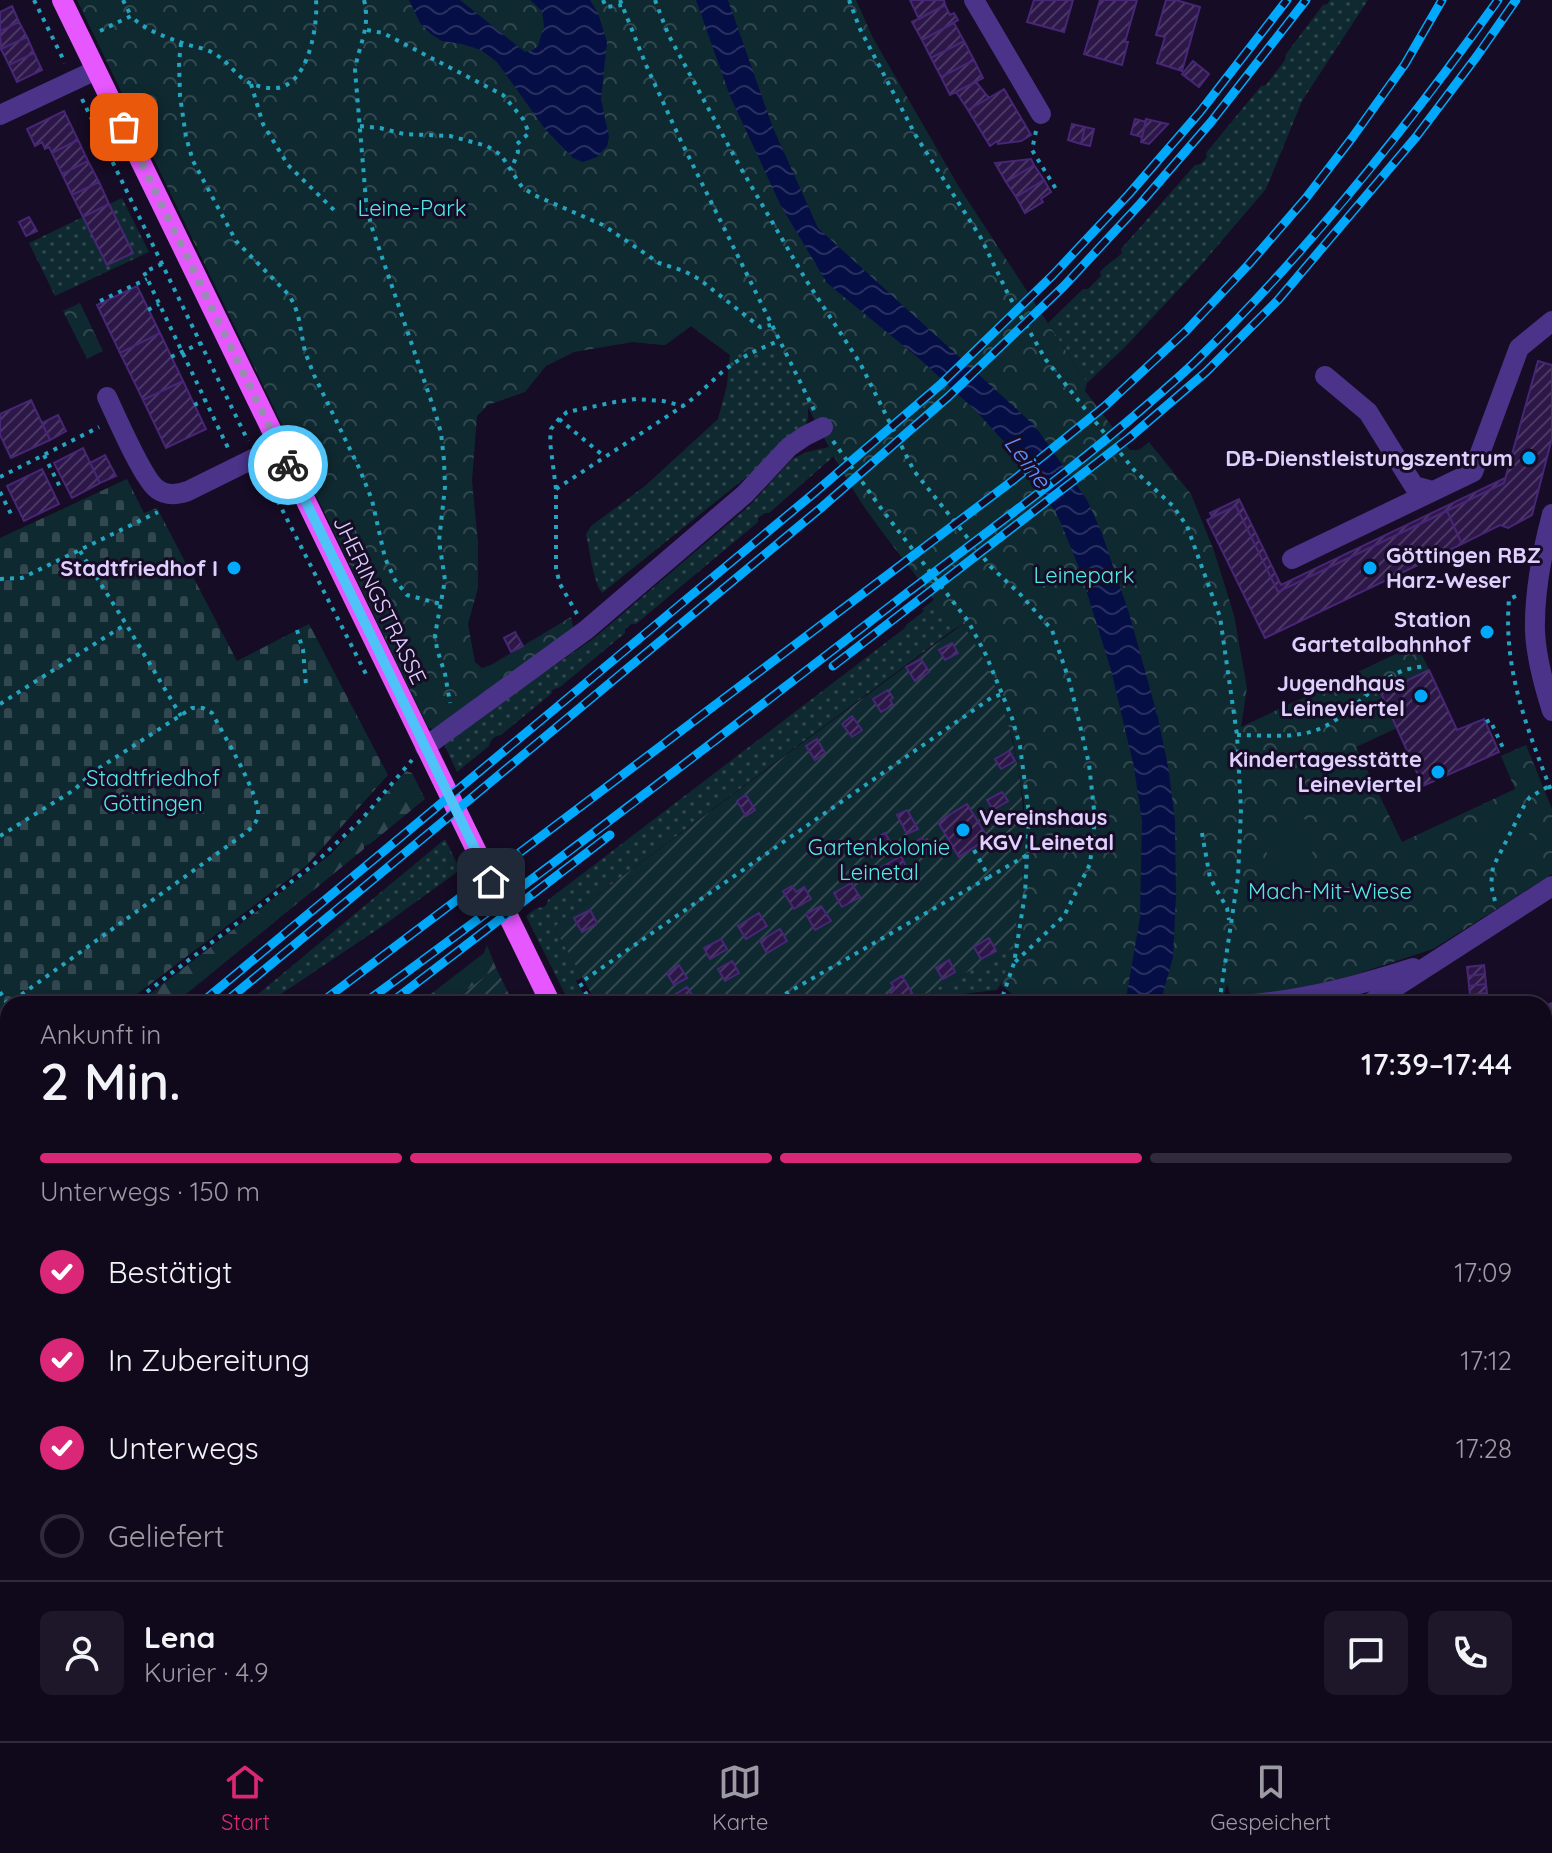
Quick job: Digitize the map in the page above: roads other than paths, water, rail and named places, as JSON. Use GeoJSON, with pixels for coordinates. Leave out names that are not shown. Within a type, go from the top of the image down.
{"type":"FeatureCollection","features":[{"type":"Feature","properties":{"kind":"main road","name":"JHERINGSTRASSE"},"geometry":{"type":"LineString","coordinates":[[62,0],[279,446],[419,753],[547,996]]}},
{"type":"Feature","properties":{"kind":"street"},"geometry":{"type":"LineString","coordinates":[[974,0],[1041,114]]}},
{"type":"Feature","properties":{"kind":"street"},"geometry":{"type":"LineString","coordinates":[[0,115],[96,70]]}},
{"type":"Feature","properties":{"kind":"street"},"geometry":{"type":"LineString","coordinates":[[1292,559],[1473,472],[1519,348],[1552,321]]}},
{"type":"Feature","properties":{"kind":"street"},"geometry":{"type":"LineString","coordinates":[[1325,376],[1368,412],[1414,486],[1432,491]]}},
{"type":"Feature","properties":{"kind":"street"},"geometry":{"type":"LineString","coordinates":[[110,404],[150,483],[163,493],[188,491],[279,446]]}},
{"type":"Feature","properties":{"kind":"street"},"geometry":{"type":"LineString","coordinates":[[419,753],[586,630],[745,494],[789,447],[823,427]]}},
{"type":"Feature","properties":{"kind":"street"},"geometry":{"type":"LineString","coordinates":[[1552,514],[1541,556],[1535,632],[1543,684],[1552,711]]}},
{"type":"Feature","properties":{"kind":"street"},"geometry":{"type":"LineString","coordinates":[[1381,996],[1552,886]]}},
{"type":"Feature","properties":{"kind":"street"},"geometry":{"type":"LineString","coordinates":[[1308,996],[1356,986],[1439,959]]}},
{"type":"Feature","properties":{"kind":"water"},"geometry":{"type":"Polygon","coordinates":[[[409,0],[460,0],[525,52],[538,46],[544,26],[542,11],[530,0],[590,0],[598,13],[607,42],[601,99],[609,137],[607,146],[597,157],[583,162],[573,158],[545,129],[497,62],[481,50],[442,41],[431,34],[420,23],[409,0]]]}},
{"type":"Feature","properties":{"kind":"water","name":"Leine"},"geometry":{"type":"Polygon","coordinates":[[[696,0],[728,0],[773,128],[818,228],[1035,426],[1087,500],[1129,613],[1168,766],[1175,821],[1176,896],[1173,957],[1162,996],[1126,996],[1140,918],[1142,821],[1134,767],[1111,670],[1080,570],[1060,521],[1008,446],[976,411],[922,361],[827,283],[781,206],[730,96],[696,0]]]}},
{"type":"Feature","properties":{"kind":"railway"},"geometry":{"type":"LineString","coordinates":[[210,996],[940,385],[1053,275],[1129,194],[1200,112],[1287,0]]}},
{"type":"Feature","properties":{"kind":"railway"},"geometry":{"type":"LineString","coordinates":[[233,996],[822,507],[948,397],[1064,286],[1140,204],[1211,122],[1306,0]]}},
{"type":"Feature","properties":{"kind":"railway"},"geometry":{"type":"LineString","coordinates":[[330,996],[1016,478],[1105,406],[1186,331],[1306,198],[1405,64],[1442,0]]}},
{"type":"Feature","properties":{"kind":"railway"},"geometry":{"type":"LineString","coordinates":[[374,996],[1029,500],[1174,381],[1240,316],[1319,230],[1429,94],[1498,0]]}},
{"type":"Feature","properties":{"kind":"railway"},"geometry":{"type":"LineString","coordinates":[[833,666],[1129,438],[1206,372],[1278,300],[1416,137],[1516,0]]}},
{"type":"Feature","properties":{"kind":"railway"},"geometry":{"type":"LineString","coordinates":[[399,996],[610,835]]}},
{"type":"Feature","properties":{"kind":"place","name":"DB-Dienstleistungszentrum"},"geometry":{"type":"Point","coordinates":[1529,458]}},
{"type":"Feature","properties":{"kind":"place","name":"Stadtfriedhof I"},"geometry":{"type":"Point","coordinates":[234,568]}},
{"type":"Feature","properties":{"kind":"place","name":"Göttingen RBZ Harz-Weser"},"geometry":{"type":"Point","coordinates":[1370,568]}},
{"type":"Feature","properties":{"kind":"place","name":"Station Gartetalbahnhof"},"geometry":{"type":"Point","coordinates":[1487,632]}},
{"type":"Feature","properties":{"kind":"place","name":"Jugendhaus Leineviertel"},"geometry":{"type":"Point","coordinates":[1421,696]}},
{"type":"Feature","properties":{"kind":"place","name":"Kindertagesstätte Leineviertel"},"geometry":{"type":"Point","coordinates":[1438,772]}},
{"type":"Feature","properties":{"kind":"place","name":"Vereinshaus KGV Leinetal"},"geometry":{"type":"Point","coordinates":[963,830]}},
{"type":"Feature","properties":{"kind":"park label","name":"Leine-Park"},"geometry":{"type":"Point","coordinates":[412,208]}},
{"type":"Feature","properties":{"kind":"park label","name":"Leinepark"},"geometry":{"type":"Point","coordinates":[1084,575]}},
{"type":"Feature","properties":{"kind":"park label","name":"Stadtfriedhof Göttingen"},"geometry":{"type":"Point","coordinates":[153,790]}},
{"type":"Feature","properties":{"kind":"park label","name":"Gartenkolonie Leinetal"},"geometry":{"type":"Point","coordinates":[879,860]}},
{"type":"Feature","properties":{"kind":"park label","name":"Mach-Mit-Wiese"},"geometry":{"type":"Point","coordinates":[1330,891]}}]}
